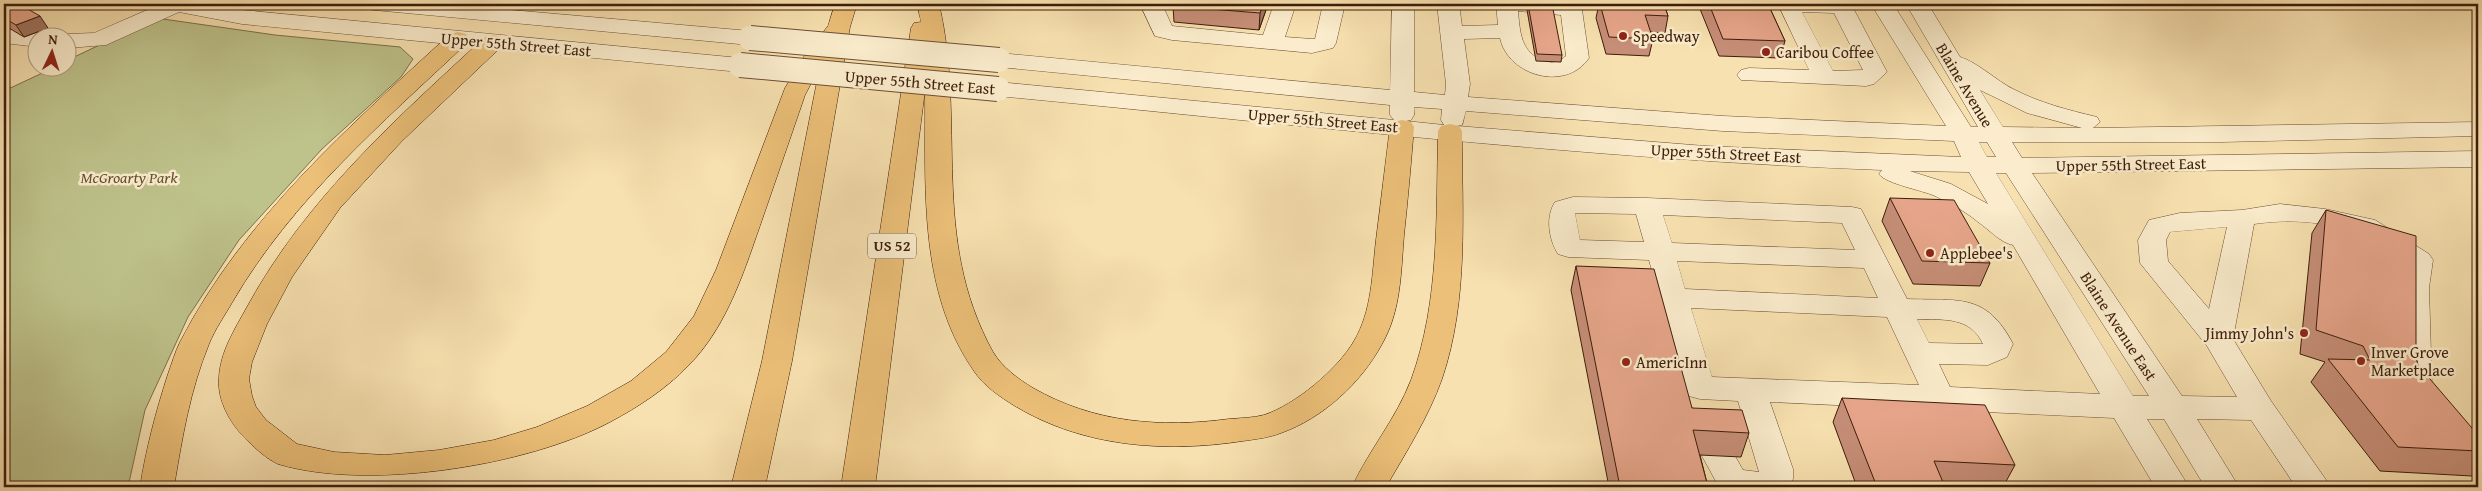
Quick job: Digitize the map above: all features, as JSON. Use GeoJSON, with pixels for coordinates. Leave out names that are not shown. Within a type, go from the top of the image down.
{"type":"FeatureCollection","features":[{"type":"Feature","properties":{"kind":"highway"},"geometry":{"type":"LineString","coordinates":[[926,4],[936,52],[937,194],[948,277],[961,321],[981,360],[1003,383],[1039,407],[1084,425],[1170,436],[1219,433],[1269,425],[1313,401],[1346,375],[1368,344],[1382,311],[1402,127]]}},
{"type":"Feature","properties":{"kind":"highway","name":"US 52"},"geometry":{"type":"LineString","coordinates":[[858,487],[926,4]]}},
{"type":"Feature","properties":{"kind":"highway"},"geometry":{"type":"LineString","coordinates":[[493,42],[379,150],[342,190],[310,229],[261,306],[240,350],[233,382],[241,409],[254,430],[288,454],[330,468],[377,473],[443,468],[498,457],[552,438],[598,416],[643,389],[677,359],[698,334],[719,299],[801,76],[842,16]]}},
{"type":"Feature","properties":{"kind":"highway"},"geometry":{"type":"LineString","coordinates":[[748,487],[777,361],[842,16]]}},
{"type":"Feature","properties":{"kind":"highway"},"geometry":{"type":"LineString","coordinates":[[157,487],[171,412],[194,343],[235,274],[267,230],[334,156],[458,39]]}},
{"type":"Feature","properties":{"kind":"highway"},"geometry":{"type":"LineString","coordinates":[[1369,487],[1406,425],[1426,380],[1438,339],[1446,301],[1450,131]]}},
{"type":"Feature","properties":{"kind":"street","name":"Upper 55th Street East"},"geometry":{"type":"LineString","coordinates":[[175,4],[251,18],[458,39],[1674,152],[2014,166],[2478,159]]}},
{"type":"Feature","properties":{"kind":"street"},"geometry":{"type":"LineString","coordinates":[[78,41],[98,40],[175,4]]}},
{"type":"Feature","properties":{"kind":"street","name":"Upper 55th Street East"},"geometry":{"type":"LineString","coordinates":[[374,4],[529,11],[750,38],[1402,98],[1679,120],[1963,134],[2192,135],[2478,129]]}},
{"type":"Feature","properties":{"kind":"street"},"geometry":{"type":"LineString","coordinates":[[1151,4],[1163,31],[1312,46],[1325,43],[1334,4]]}},
{"type":"Feature","properties":{"kind":"street"},"geometry":{"type":"LineString","coordinates":[[1272,42],[1285,4]]}},
{"type":"Feature","properties":{"kind":"street"},"geometry":{"type":"LineString","coordinates":[[1402,127],[1403,4]]}},
{"type":"Feature","properties":{"kind":"street"},"geometry":{"type":"LineString","coordinates":[[1448,4],[1458,84],[1450,131]]}},
{"type":"Feature","properties":{"kind":"street"},"geometry":{"type":"LineString","coordinates":[[1507,4],[1568,9],[1578,58],[1565,68],[1550,69],[1530,63],[1517,54],[1510,31],[1507,4]]}},
{"type":"Feature","properties":{"kind":"street","name":"Blaine Avenue"},"geometry":{"type":"LineString","coordinates":[[1882,4],[1963,134],[1978,164]]}},
{"type":"Feature","properties":{"kind":"street","name":"Blaine Avenue"},"geometry":{"type":"LineString","coordinates":[[1917,4],[2014,166]]}},
{"type":"Feature","properties":{"kind":"street"},"geometry":{"type":"LineString","coordinates":[[1749,75],[1825,78],[1866,79],[1875,72],[1841,5],[1788,6],[1825,78]]}},
{"type":"Feature","properties":{"kind":"street"},"geometry":{"type":"LineString","coordinates":[[458,39],[491,9]]}},
{"type":"Feature","properties":{"kind":"street"},"geometry":{"type":"LineString","coordinates":[[493,42],[529,11]]}},
{"type":"Feature","properties":{"kind":"street"},"geometry":{"type":"LineString","coordinates":[[1452,33],[1510,31]]}},
{"type":"Feature","properties":{"kind":"street"},"geometry":{"type":"LineString","coordinates":[[4,34],[13,39],[28,40]]}},
{"type":"Feature","properties":{"kind":"street"},"geometry":{"type":"LineString","coordinates":[[1947,54],[1982,82],[2006,97],[2053,116],[2095,124],[2192,135]]}},
{"type":"Feature","properties":{"kind":"street"},"geometry":{"type":"LineString","coordinates":[[1766,156],[1893,174],[1936,186],[1970,203],[1995,219],[2033,256]]}},
{"type":"Feature","properties":{"kind":"street"},"geometry":{"type":"LineString","coordinates":[[1978,164],[2172,487]]}},
{"type":"Feature","properties":{"kind":"street","name":"Blaine Avenue East"},"geometry":{"type":"LineString","coordinates":[[2014,166],[2173,408],[2222,487]]}},
{"type":"Feature","properties":{"kind":"street"},"geometry":{"type":"LineString","coordinates":[[1874,260],[1568,248],[1561,216],[1564,208],[1573,205],[1647,206],[1852,215],[1874,260],[1919,353],[1940,397]]}},
{"type":"Feature","properties":{"kind":"street"},"geometry":{"type":"LineString","coordinates":[[1647,206],[1704,402],[1750,390],[1940,397],[2124,408],[2260,408]]}},
{"type":"Feature","properties":{"kind":"street"},"geometry":{"type":"LineString","coordinates":[[1697,208],[1711,254]]}},
{"type":"Feature","properties":{"kind":"street"},"geometry":{"type":"LineString","coordinates":[[2322,487],[2260,408],[2218,339],[2154,263],[2152,240],[2159,226],[2180,221],[2242,218],[2280,212],[2325,217],[2365,226],[2393,242],[2419,260],[2416,288],[2416,390],[2435,412]]}},
{"type":"Feature","properties":{"kind":"street"},"geometry":{"type":"LineString","coordinates":[[2218,339],[2242,218]]}},
{"type":"Feature","properties":{"kind":"street"},"geometry":{"type":"LineString","coordinates":[[1673,298],[1963,311],[1977,316],[1987,323],[1998,344],[1996,350],[1988,355],[1919,353]]}},
{"type":"Feature","properties":{"kind":"street"},"geometry":{"type":"LineString","coordinates":[[1718,456],[1724,473],[1732,480],[1743,484],[1769,485],[1776,479],[1776,469],[1750,390]]}},
{"type":"Feature","properties":{"kind":"green space","name":"McGroarty Park"},"geometry":{"type":"Polygon","coordinates":[[[156,18],[275,35],[400,47],[413,59],[401,77],[322,149],[239,240],[188,317],[145,410],[128,487],[4,487],[4,91],[32,78],[78,78],[78,55],[156,18]]]}},
{"type":"Feature","properties":{"kind":"building"},"geometry":{"type":"Polygon","coordinates":[[[4,4],[19,4],[40,16],[16,25],[4,18],[4,4]]]}},
{"type":"Feature","properties":{"kind":"building"},"geometry":{"type":"Polygon","coordinates":[[[1174,4],[1263,4],[1260,13],[1173,6],[1174,4]]]}},
{"type":"Feature","properties":{"kind":"building"},"geometry":{"type":"Polygon","coordinates":[[[1528,4],[1552,4],[1562,55],[1537,54],[1528,4]]]}},
{"type":"Feature","properties":{"kind":"building"},"geometry":{"type":"Polygon","coordinates":[[[1600,4],[1664,4],[1668,16],[1645,15],[1653,39],[1609,37],[1600,4]]]}},
{"type":"Feature","properties":{"kind":"building"},"geometry":{"type":"Polygon","coordinates":[[[1709,4],[1768,4],[1785,41],[1723,39],[1709,4]]]}},
{"type":"Feature","properties":{"kind":"building"},"geometry":{"type":"Polygon","coordinates":[[[1890,198],[1954,200],[1990,263],[1922,261],[1890,198]]]}},
{"type":"Feature","properties":{"kind":"building","name":"Inver Grove Marketplace"},"geometry":{"type":"Polygon","coordinates":[[[2326,210],[2416,236],[2416,358],[2418,365],[2478,435],[2478,451],[2398,447],[2328,359],[2370,360],[2363,346],[2316,330],[2326,210]]]}},
{"type":"Feature","properties":{"kind":"building","name":"AmericInn"},"geometry":{"type":"Polygon","coordinates":[[[1576,266],[1654,269],[1692,408],[1742,410],[1749,433],[1693,430],[1708,487],[1620,487],[1576,266]]]}},
{"type":"Feature","properties":{"kind":"building"},"geometry":{"type":"Polygon","coordinates":[[[1842,398],[1985,405],[2015,465],[1934,461],[1945,487],[1877,487],[1842,398]]]}},
{"type":"Feature","properties":{"kind":"place","name":"Speedway"},"geometry":{"type":"Point","coordinates":[1623,36]}},
{"type":"Feature","properties":{"kind":"place","name":"Caribou Coffee"},"geometry":{"type":"Point","coordinates":[1766,52]}},
{"type":"Feature","properties":{"kind":"place","name":"Applebee's"},"geometry":{"type":"Point","coordinates":[1930,253]}},
{"type":"Feature","properties":{"kind":"place","name":"Jimmy John's"},"geometry":{"type":"Point","coordinates":[2304,333]}},
{"type":"Feature","properties":{"kind":"place","name":"Inver Grove Marketplace"},"geometry":{"type":"Point","coordinates":[2361,361]}},
{"type":"Feature","properties":{"kind":"place","name":"AmericInn"},"geometry":{"type":"Point","coordinates":[1626,362]}}]}
